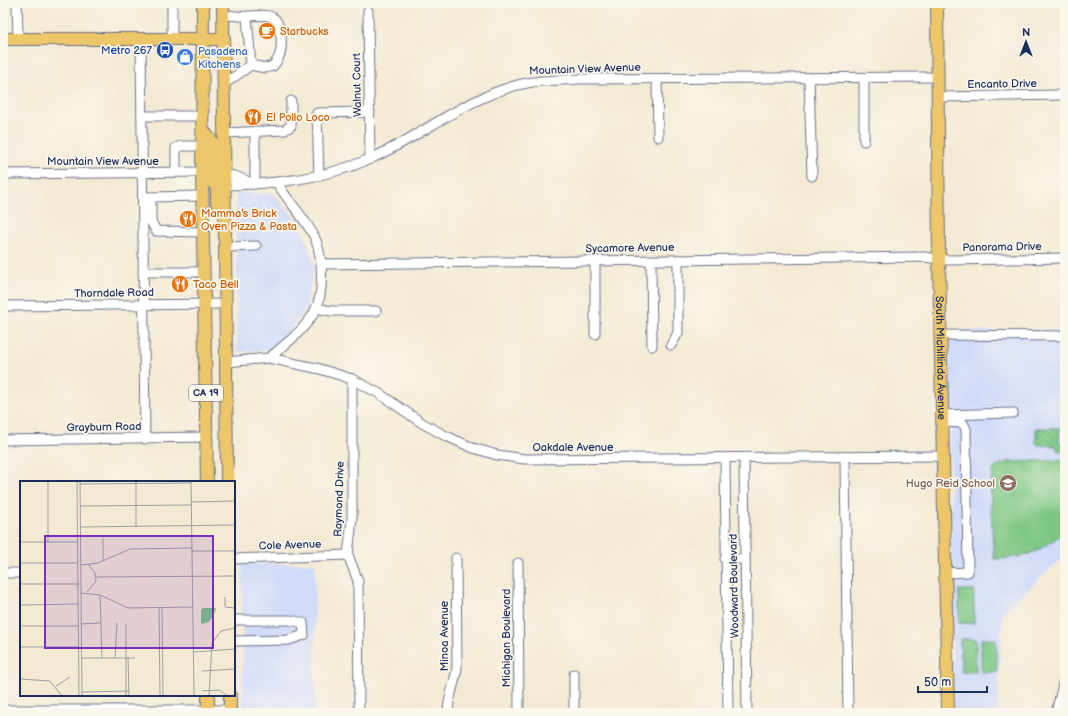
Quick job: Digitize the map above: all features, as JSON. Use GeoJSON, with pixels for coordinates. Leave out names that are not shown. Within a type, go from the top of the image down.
{"type":"FeatureCollection","features":[{"type":"Feature","properties":{"kind":"main road","name":"CA 19"},"geometry":{"type":"LineString","coordinates":[[203,3],[202,172],[207,481]]}},
{"type":"Feature","properties":{"kind":"main road","name":"South Michillinda Avenue"},"geometry":{"type":"LineString","coordinates":[[937,3],[939,258],[948,713]]}},
{"type":"Feature","properties":{"kind":"main road","name":"CA 19"},"geometry":{"type":"LineString","coordinates":[[224,9],[224,180],[228,481]]}},
{"type":"Feature","properties":{"kind":"main road"},"geometry":{"type":"LineString","coordinates":[[3,39],[224,39]]}},
{"type":"Feature","properties":{"kind":"main road"},"geometry":{"type":"LineString","coordinates":[[203,130],[214,144],[214,171],[224,180]]}},
{"type":"Feature","properties":{"kind":"main road"},"geometry":{"type":"LineString","coordinates":[[202,172],[216,187],[218,263],[226,279]]}},
{"type":"Feature","properties":{"kind":"main road"},"geometry":{"type":"LineString","coordinates":[[208,696],[208,711]]}},
{"type":"Feature","properties":{"kind":"main road"},"geometry":{"type":"LineString","coordinates":[[230,696],[230,712]]}},
{"type":"Feature","properties":{"kind":"street"},"geometry":{"type":"LineString","coordinates":[[17,3],[18,38]]}},
{"type":"Feature","properties":{"kind":"street"},"geometry":{"type":"LineString","coordinates":[[172,3],[172,39]]}},
{"type":"Feature","properties":{"kind":"street"},"geometry":{"type":"LineString","coordinates":[[224,9],[247,16],[265,14],[275,18],[280,23],[282,45],[280,58],[273,66],[265,68],[251,65],[224,84]]}},
{"type":"Feature","properties":{"kind":"street","name":"Walnut Court"},"geometry":{"type":"LineString","coordinates":[[368,11],[370,159]]}},
{"type":"Feature","properties":{"kind":"street"},"geometry":{"type":"LineString","coordinates":[[247,16],[251,65]]}},
{"type":"Feature","properties":{"kind":"street"},"geometry":{"type":"LineString","coordinates":[[141,39],[142,172],[151,221],[156,231],[203,232]]}},
{"type":"Feature","properties":{"kind":"street","name":"Mountain View Avenue"},"geometry":{"type":"LineString","coordinates":[[224,180],[235,176],[255,184],[276,184],[336,172],[370,159],[408,140],[464,106],[490,94],[515,86],[540,81],[938,77]]}},
{"type":"Feature","properties":{"kind":"street"},"geometry":{"type":"LineString","coordinates":[[810,78],[812,176]]}},
{"type":"Feature","properties":{"kind":"street"},"geometry":{"type":"LineString","coordinates":[[864,78],[864,142]]}},
{"type":"Feature","properties":{"kind":"street"},"geometry":{"type":"LineString","coordinates":[[658,79],[658,137]]}},
{"type":"Feature","properties":{"kind":"street","name":"Encanto Drive"},"geometry":{"type":"LineString","coordinates":[[938,97],[1065,95]]}},
{"type":"Feature","properties":{"kind":"street"},"geometry":{"type":"LineString","coordinates":[[225,133],[285,130],[292,126],[291,101]]}},
{"type":"Feature","properties":{"kind":"street"},"geometry":{"type":"LineString","coordinates":[[318,176],[317,113],[370,112]]}},
{"type":"Feature","properties":{"kind":"street"},"geometry":{"type":"LineString","coordinates":[[142,116],[203,116]]}},
{"type":"Feature","properties":{"kind":"street"},"geometry":{"type":"LineString","coordinates":[[255,131],[255,184]]}},
{"type":"Feature","properties":{"kind":"street"},"geometry":{"type":"LineString","coordinates":[[176,172],[176,148],[181,146],[202,146]]}},
{"type":"Feature","properties":{"kind":"street","name":"Mountain View Avenue"},"geometry":{"type":"LineString","coordinates":[[3,174],[202,172]]}},
{"type":"Feature","properties":{"kind":"street"},"geometry":{"type":"LineString","coordinates":[[269,358],[298,333],[316,308],[321,288],[322,264],[314,237],[303,218],[276,184]]}},
{"type":"Feature","properties":{"kind":"street"},"geometry":{"type":"LineString","coordinates":[[147,197],[203,196]]}},
{"type":"Feature","properties":{"kind":"street"},"geometry":{"type":"LineString","coordinates":[[145,439],[143,272],[147,197]]}},
{"type":"Feature","properties":{"kind":"street"},"geometry":{"type":"LineString","coordinates":[[225,250],[256,246]]}},
{"type":"Feature","properties":{"kind":"street","name":"Sycamore Avenue"},"geometry":{"type":"LineString","coordinates":[[322,264],[918,257],[939,258]]}},
{"type":"Feature","properties":{"kind":"street","name":"Panorama Drive"},"geometry":{"type":"LineString","coordinates":[[939,258],[948,260],[1065,258]]}},
{"type":"Feature","properties":{"kind":"street"},"geometry":{"type":"LineString","coordinates":[[651,260],[652,346]]}},
{"type":"Feature","properties":{"kind":"street"},"geometry":{"type":"LineString","coordinates":[[670,345],[678,333],[678,260]]}},
{"type":"Feature","properties":{"kind":"street"},"geometry":{"type":"LineString","coordinates":[[595,261],[595,334]]}},
{"type":"Feature","properties":{"kind":"street"},"geometry":{"type":"LineString","coordinates":[[143,272],[204,272]]}},
{"type":"Feature","properties":{"kind":"street","name":"Thorndale Road"},"geometry":{"type":"LineString","coordinates":[[3,306],[226,304]]}},
{"type":"Feature","properties":{"kind":"street"},"geometry":{"type":"LineString","coordinates":[[316,308],[331,311],[376,311]]}},
{"type":"Feature","properties":{"kind":"street"},"geometry":{"type":"LineString","coordinates":[[941,335],[1065,336]]}},
{"type":"Feature","properties":{"kind":"street","name":"Oakdale Avenue"},"geometry":{"type":"LineString","coordinates":[[226,362],[269,358],[320,369],[352,379],[380,394],[422,423],[444,435],[473,448],[497,455],[525,459],[725,459],[943,456]]}},
{"type":"Feature","properties":{"kind":"street","name":"Raymond Drive"},"geometry":{"type":"LineString","coordinates":[[352,379],[352,519],[348,555],[358,581],[359,713]]}},
{"type":"Feature","properties":{"kind":"street"},"geometry":{"type":"LineString","coordinates":[[942,418],[1014,413]]}},
{"type":"Feature","properties":{"kind":"street"},"geometry":{"type":"LineString","coordinates":[[942,418],[963,423],[966,429],[968,572],[945,573]]}},
{"type":"Feature","properties":{"kind":"street","name":"Grayburn Road"},"geometry":{"type":"LineString","coordinates":[[3,440],[206,437]]}},
{"type":"Feature","properties":{"kind":"street"},"geometry":{"type":"LineString","coordinates":[[845,457],[848,713]]}},
{"type":"Feature","properties":{"kind":"street","name":"Woodward Boulevard"},"geometry":{"type":"LineString","coordinates":[[744,458],[747,713]]}},
{"type":"Feature","properties":{"kind":"street","name":"Woodward Boulevard"},"geometry":{"type":"LineString","coordinates":[[725,459],[728,713]]}},
{"type":"Feature","properties":{"kind":"street","name":"Cole Avenue"},"geometry":{"type":"LineString","coordinates":[[235,559],[348,555]]}},
{"type":"Feature","properties":{"kind":"street","name":"Minoa Avenue"},"geometry":{"type":"LineString","coordinates":[[448,713],[450,692],[456,677],[457,668],[456,558]]}},
{"type":"Feature","properties":{"kind":"street"},"geometry":{"type":"LineString","coordinates":[[725,558],[745,559]]}},
{"type":"Feature","properties":{"kind":"street","name":"Michigan Boulevard"},"geometry":{"type":"LineString","coordinates":[[518,563],[518,713]]}},
{"type":"Feature","properties":{"kind":"street"},"geometry":{"type":"LineString","coordinates":[[3,573],[20,573]]}},
{"type":"Feature","properties":{"kind":"street"},"geometry":{"type":"LineString","coordinates":[[235,620],[290,620],[304,623],[304,635],[289,640],[235,641]]}},
{"type":"Feature","properties":{"kind":"street"},"geometry":{"type":"LineString","coordinates":[[574,674],[574,713]]}},
{"type":"Feature","properties":{"kind":"street"},"geometry":{"type":"LineString","coordinates":[[1056,713],[1065,676]]}},
{"type":"Feature","properties":{"kind":"street"},"geometry":{"type":"LineString","coordinates":[[3,710],[230,712]]}},
{"type":"Feature","properties":{"kind":"shaded area"},"geometry":{"type":"Polygon","coordinates":[[[241,192],[273,194],[297,220],[307,241],[314,265],[306,309],[290,330],[269,350],[237,352],[236,195],[241,192]]]}},
{"type":"Feature","properties":{"kind":"shaded area","name":"Hugo Reid School"},"geometry":{"type":"Polygon","coordinates":[[[1065,330],[1065,556],[1003,612],[997,713],[953,713],[949,331],[1065,330]]]}},
{"type":"Feature","properties":{"kind":"shaded area"},"geometry":{"type":"Polygon","coordinates":[[[315,563],[315,713],[243,713],[242,564],[315,563]]]}},
{"type":"Feature","properties":{"kind":"green space"},"geometry":{"type":"Polygon","coordinates":[[[1036,428],[1060,428],[1059,443],[1065,444],[1065,451],[1058,451],[1056,446],[1038,445],[1036,443],[1036,428]]]}},
{"type":"Feature","properties":{"kind":"green space"},"geometry":{"type":"Polygon","coordinates":[[[1065,460],[1065,531],[1040,549],[1016,557],[994,559],[991,487],[995,467],[1008,462],[1065,460]]]}},
{"type":"Feature","properties":{"kind":"green space"},"geometry":{"type":"Polygon","coordinates":[[[959,590],[974,590],[974,623],[959,623],[959,590]]]}},
{"type":"Feature","properties":{"kind":"green space"},"geometry":{"type":"Polygon","coordinates":[[[960,639],[976,639],[976,672],[961,672],[960,639]]]}},
{"type":"Feature","properties":{"kind":"green space"},"geometry":{"type":"Polygon","coordinates":[[[981,639],[996,639],[997,672],[981,672],[981,639]]]}},
{"type":"Feature","properties":{"kind":"place","name":"Starbucks"},"geometry":{"type":"Point","coordinates":[267,31]}},
{"type":"Feature","properties":{"kind":"place","name":"Metro 267"},"geometry":{"type":"Point","coordinates":[165,50]}},
{"type":"Feature","properties":{"kind":"place","name":"Pasadena Kitchens"},"geometry":{"type":"Point","coordinates":[185,57]}},
{"type":"Feature","properties":{"kind":"place","name":"El Pollo Loco"},"geometry":{"type":"Point","coordinates":[253,117]}},
{"type":"Feature","properties":{"kind":"place","name":"Mamma's Brick Oven Pizza & Pasta"},"geometry":{"type":"Point","coordinates":[188,219]}},
{"type":"Feature","properties":{"kind":"place","name":"Taco Bell"},"geometry":{"type":"Point","coordinates":[180,284]}},
{"type":"Feature","properties":{"kind":"place","name":"Hugo Reid School"},"geometry":{"type":"Point","coordinates":[1008,483]}}]}
